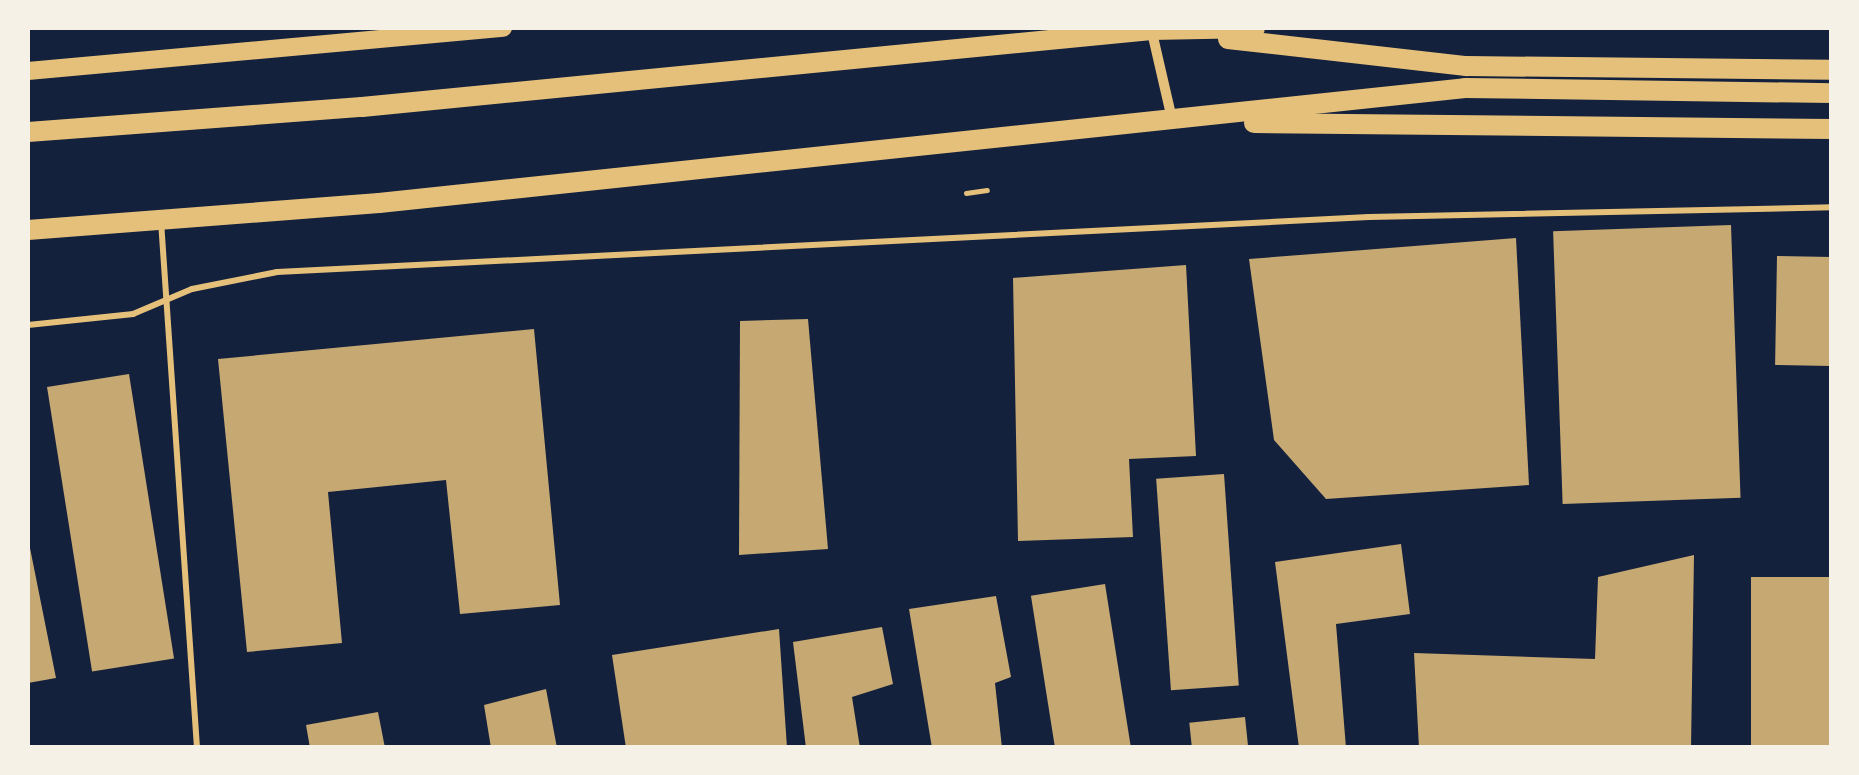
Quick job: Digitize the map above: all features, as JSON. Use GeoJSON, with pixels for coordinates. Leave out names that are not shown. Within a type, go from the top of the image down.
{"type":"FeatureCollection","features":[{"type":"Feature","properties":{"kind":"main road"},"geometry":{"type":"LineString","coordinates":[[28,132],[362,106],[1151,29],[1255,28]]}},
{"type":"Feature","properties":{"kind":"main road"},"geometry":{"type":"LineString","coordinates":[[1151,29],[1466,66],[1832,70]]}},
{"type":"Feature","properties":{"kind":"main road"},"geometry":{"type":"LineString","coordinates":[[28,230],[379,203],[1465,88],[1832,92]]}},
{"type":"Feature","properties":{"kind":"main road"},"geometry":{"type":"LineString","coordinates":[[1172,122],[1832,129]]}},
{"type":"Feature","properties":{"kind":"street"},"geometry":{"type":"LineString","coordinates":[[28,72],[503,28]]}},
{"type":"Feature","properties":{"kind":"street"},"geometry":{"type":"LineString","coordinates":[[1151,29],[1172,122]]}},
{"type":"Feature","properties":{"kind":"lane"},"geometry":{"type":"LineString","coordinates":[[28,325],[133,314],[192,289],[277,272],[1369,218],[1832,207]]}},
{"type":"Feature","properties":{"kind":"lane"},"geometry":{"type":"LineString","coordinates":[[161,220],[197,748]]}},
{"type":"Feature","properties":{"kind":"path"},"geometry":{"type":"LineString","coordinates":[[966,192],[987,190]]}},
{"type":"Feature","properties":{"kind":"building"},"geometry":{"type":"Polygon","coordinates":[[[1731,225],[1741,498],[1563,504],[1553,231],[1731,225]]]}},
{"type":"Feature","properties":{"kind":"building"},"geometry":{"type":"Polygon","coordinates":[[[1516,238],[1529,485],[1326,499],[1274,440],[1249,259],[1516,238]]]}},
{"type":"Feature","properties":{"kind":"building"},"geometry":{"type":"Polygon","coordinates":[[[1777,256],[1832,257],[1830,366],[1775,365],[1777,256]]]}},
{"type":"Feature","properties":{"kind":"building"},"geometry":{"type":"Polygon","coordinates":[[[1186,265],[1196,456],[1129,459],[1133,537],[1018,541],[1013,278],[1186,265]]]}},
{"type":"Feature","properties":{"kind":"building"},"geometry":{"type":"Polygon","coordinates":[[[808,319],[828,549],[739,555],[740,321],[808,319]]]}},
{"type":"Feature","properties":{"kind":"building"},"geometry":{"type":"Polygon","coordinates":[[[534,329],[560,605],[460,614],[446,480],[328,492],[342,643],[247,652],[218,359],[534,329]]]}},
{"type":"Feature","properties":{"kind":"building"},"geometry":{"type":"Polygon","coordinates":[[[129,374],[174,658],[92,671],[47,387],[129,374]]]}},
{"type":"Feature","properties":{"kind":"building"},"geometry":{"type":"Polygon","coordinates":[[[1224,474],[1239,685],[1171,690],[1156,479],[1224,474]]]}},
{"type":"Feature","properties":{"kind":"building"},"geometry":{"type":"Polygon","coordinates":[[[28,544],[56,678],[28,683],[28,544]]]}},
{"type":"Feature","properties":{"kind":"building"},"geometry":{"type":"Polygon","coordinates":[[[1401,544],[1410,614],[1336,624],[1346,748],[1299,748],[1275,562],[1401,544]]]}},
{"type":"Feature","properties":{"kind":"building"},"geometry":{"type":"Polygon","coordinates":[[[1694,555],[1691,748],[1419,748],[1414,653],[1595,659],[1598,577],[1694,555]]]}},
{"type":"Feature","properties":{"kind":"building"},"geometry":{"type":"Polygon","coordinates":[[[1751,577],[1832,577],[1832,748],[1751,748],[1751,577]]]}},
{"type":"Feature","properties":{"kind":"building"},"geometry":{"type":"Polygon","coordinates":[[[1105,584],[1131,748],[1055,748],[1031,596],[1105,584]]]}},
{"type":"Feature","properties":{"kind":"building"},"geometry":{"type":"Polygon","coordinates":[[[996,596],[1011,677],[995,683],[1002,748],[932,748],[909,609],[996,596]]]}},
{"type":"Feature","properties":{"kind":"building"},"geometry":{"type":"Polygon","coordinates":[[[882,627],[893,684],[852,697],[860,748],[806,748],[793,642],[882,627]]]}},
{"type":"Feature","properties":{"kind":"building"},"geometry":{"type":"Polygon","coordinates":[[[779,629],[787,748],[626,748],[612,655],[779,629]]]}},
{"type":"Feature","properties":{"kind":"building"},"geometry":{"type":"Polygon","coordinates":[[[546,689],[557,748],[491,748],[484,705],[546,689]]]}},
{"type":"Feature","properties":{"kind":"building"},"geometry":{"type":"Polygon","coordinates":[[[378,712],[385,748],[310,748],[306,725],[378,712]]]}},
{"type":"Feature","properties":{"kind":"building"},"geometry":{"type":"Polygon","coordinates":[[[1245,717],[1248,748],[1192,748],[1189,723],[1245,717]]]}}]}
